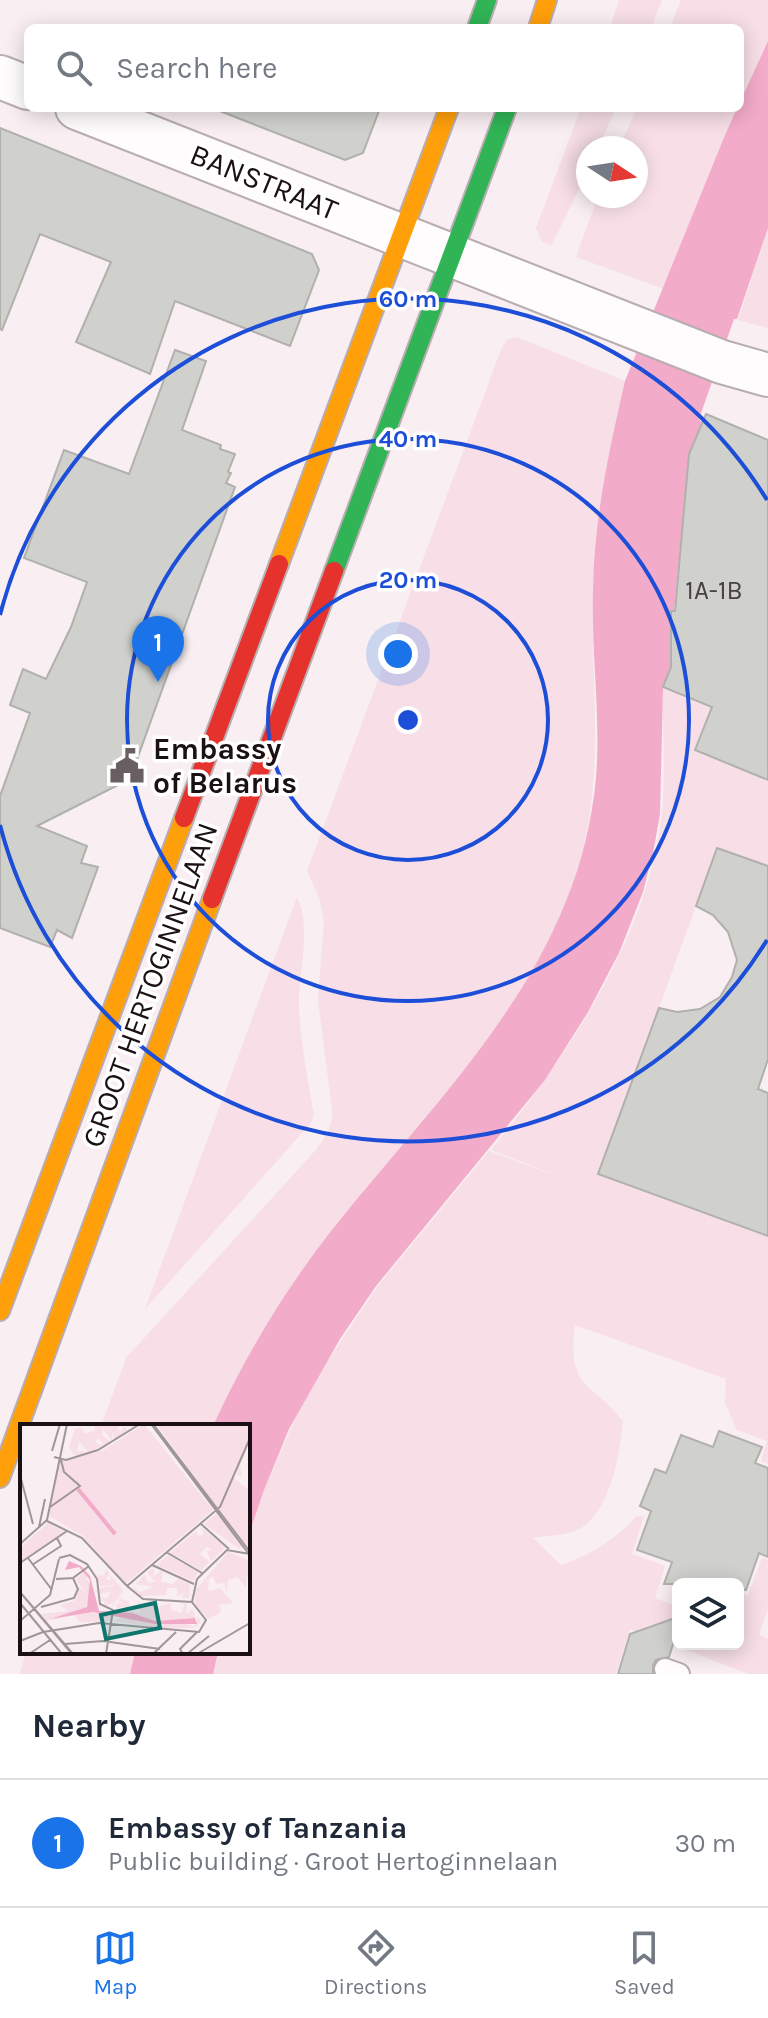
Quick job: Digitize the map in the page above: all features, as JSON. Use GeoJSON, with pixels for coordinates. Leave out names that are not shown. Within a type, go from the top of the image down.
{"type":"FeatureCollection","features":[{"type":"Feature","properties":{"kind":"main road"},"geometry":{"type":"LineString","coordinates":[[478,24],[487,0]]}},
{"type":"Feature","properties":{"kind":"main road"},"geometry":{"type":"LineString","coordinates":[[539,24],[547,0]]}},
{"type":"Feature","properties":{"kind":"main road","name":"GROOT HERTOGINNELAAN"},"geometry":{"type":"LineString","coordinates":[[0,1311],[448,112]]}},
{"type":"Feature","properties":{"kind":"main road","name":"GROOT HERTOGINNELAAN"},"geometry":{"type":"LineString","coordinates":[[0,1478],[104,1187],[506,112]]}},
{"type":"Feature","properties":{"kind":"street"},"geometry":{"type":"LineString","coordinates":[[0,77],[24,86]]}},
{"type":"Feature","properties":{"kind":"street","name":"BANSTRAAT"},"geometry":{"type":"LineString","coordinates":[[87,112],[722,362],[768,375]]}},
{"type":"Feature","properties":{"kind":"shaded area"},"geometry":{"type":"Polygon","coordinates":[[[619,0],[662,0],[653,24],[611,24],[619,0]]]}},
{"type":"Feature","properties":{"kind":"shaded area"},"geometry":{"type":"Polygon","coordinates":[[[681,0],[768,0],[768,41],[744,93],[744,24],[672,24],[681,0]]]}},
{"type":"Feature","properties":{"kind":"shaded area"},"geometry":{"type":"Polygon","coordinates":[[[768,41],[768,228],[689,454],[674,611],[670,611],[671,646],[678,649],[663,688],[660,814],[643,892],[619,953],[588,1012],[545,1080],[376,1286],[340,1339],[289,1429],[250,1531],[250,1424],[214,1424],[225,1401],[265,1327],[311,1257],[459,1076],[519,992],[545,948],[572,886],[586,841],[596,778],[594,563],[613,433],[625,381],[735,112],[744,112],[744,93],[768,41]]]}},
{"type":"Feature","properties":{"kind":"shaded area"},"geometry":{"type":"Polygon","coordinates":[[[580,112],[614,112],[603,136],[576,136],[576,195],[551,246],[542,241],[536,228],[580,112]]]}},
{"type":"Feature","properties":{"kind":"shaded area"},"geometry":{"type":"Polygon","coordinates":[[[635,112],[735,112],[664,289],[576,257],[594,208],[648,208],[648,136],[624,136],[635,112]]]}},
{"type":"Feature","properties":{"kind":"shaded area"},"geometry":{"type":"Polygon","coordinates":[[[768,228],[768,328],[738,320],[768,228]]]}},
{"type":"Feature","properties":{"kind":"shaded area"},"geometry":{"type":"Polygon","coordinates":[[[517,337],[625,381],[603,485],[596,537],[593,784],[580,861],[566,901],[545,948],[490,1035],[295,1280],[251,1351],[214,1424],[102,1424],[126,1358],[314,1152],[330,1127],[332,1110],[318,999],[324,923],[320,900],[307,871],[502,347],[508,339],[517,337]]]}},
{"type":"Feature","properties":{"kind":"shaded area"},"geometry":{"type":"Polygon","coordinates":[[[663,688],[712,707],[695,751],[768,781],[768,866],[717,848],[599,1173],[768,1236],[768,1464],[761,1461],[767,1441],[737,1430],[725,1403],[726,1379],[575,1325],[574,1362],[578,1373],[623,1421],[616,1466],[605,1498],[587,1524],[570,1533],[533,1538],[561,1565],[593,1551],[637,1516],[644,1516],[632,1554],[665,1566],[655,1598],[672,1605],[672,1645],[630,1629],[616,1674],[213,1674],[218,1654],[250,1654],[250,1531],[264,1490],[296,1417],[320,1373],[377,1287],[489,1151],[576,1183],[491,1150],[575,1034],[623,947],[655,856],[662,810],[663,688]]]}},
{"type":"Feature","properties":{"kind":"shaded area"},"geometry":{"type":"Polygon","coordinates":[[[297,897],[304,924],[300,1022],[314,1115],[311,1123],[145,1309],[297,897]]]}},
{"type":"Feature","properties":{"kind":"shaded area"},"geometry":{"type":"Polygon","coordinates":[[[762,1558],[768,1560],[768,1609],[759,1634],[768,1639],[768,1674],[749,1674],[686,1650],[744,1650],[744,1594],[748,1595],[762,1558]]]}},
{"type":"Feature","properties":{"kind":"shaded area"},"geometry":{"type":"Polygon","coordinates":[[[25,1654],[135,1654],[130,1674],[20,1674],[25,1654]]]}},
{"type":"Feature","properties":{"kind":"shaded area"},"geometry":{"type":"Polygon","coordinates":[[[135,1654],[218,1654],[213,1674],[130,1674],[135,1654]]]}},
{"type":"Feature","properties":{"kind":"building"},"geometry":{"type":"Polygon","coordinates":[[[223,112],[378,112],[363,153],[345,160],[223,112]]]}},
{"type":"Feature","properties":{"kind":"building"},"geometry":{"type":"Polygon","coordinates":[[[0,128],[312,254],[319,270],[290,346],[175,301],[150,374],[76,342],[111,262],[40,234],[0,329],[0,128]]]}},
{"type":"Feature","properties":{"kind":"building"},"geometry":{"type":"Polygon","coordinates":[[[175,350],[206,361],[182,430],[221,445],[220,449],[235,454],[226,483],[235,487],[130,779],[37,826],[87,846],[81,863],[98,867],[72,938],[57,930],[50,947],[0,928],[0,796],[30,713],[10,705],[23,669],[46,679],[71,627],[87,582],[24,558],[64,450],[129,474],[175,350]]]}},
{"type":"Feature","properties":{"kind":"building"},"geometry":{"type":"Polygon","coordinates":[[[706,414],[768,440],[768,780],[695,750],[712,707],[663,687],[671,667],[671,611],[675,611],[689,454],[706,414]]]}},
{"type":"Feature","properties":{"kind":"building"},"geometry":{"type":"Polygon","coordinates":[[[717,848],[768,866],[768,1059],[758,1089],[768,1093],[768,1236],[598,1174],[659,1008],[677,1012],[700,1009],[720,997],[732,977],[737,960],[728,932],[713,915],[696,906],[717,848]]]}},
{"type":"Feature","properties":{"kind":"building"},"geometry":{"type":"Polygon","coordinates":[[[719,1431],[762,1447],[755,1463],[768,1468],[768,1557],[759,1553],[746,1590],[744,1578],[672,1578],[672,1584],[664,1584],[672,1562],[637,1550],[651,1511],[640,1506],[655,1469],[666,1473],[681,1435],[713,1447],[719,1431]]]}},
{"type":"Feature","properties":{"kind":"building"},"geometry":{"type":"Polygon","coordinates":[[[672,1619],[669,1657],[656,1660],[653,1674],[618,1674],[630,1634],[672,1619]]]}},
{"type":"Feature","properties":{"kind":"traffic: fast"},"geometry":{"type":"LineString","coordinates":[[478,24],[487,0]]}},
{"type":"Feature","properties":{"kind":"traffic: fast"},"geometry":{"type":"LineString","coordinates":[[334,571],[506,112]]}},
{"type":"Feature","properties":{"kind":"traffic: slow"},"geometry":{"type":"LineString","coordinates":[[539,24],[547,0]]}},
{"type":"Feature","properties":{"kind":"traffic: slow"},"geometry":{"type":"LineString","coordinates":[[279,564],[448,112]]}},
{"type":"Feature","properties":{"kind":"traffic: slow"},"geometry":{"type":"LineString","coordinates":[[0,1311],[184,818]]}},
{"type":"Feature","properties":{"kind":"traffic: slow"},"geometry":{"type":"LineString","coordinates":[[0,1478],[212,899]]}},
{"type":"Feature","properties":{"kind":"traffic: jam"},"geometry":{"type":"LineString","coordinates":[[184,818],[279,564]]}},
{"type":"Feature","properties":{"kind":"traffic: jam"},"geometry":{"type":"LineString","coordinates":[[212,899],[334,571]]}},
{"type":"Feature","properties":{"kind":"place","name":"Embassy of Tanzania"},"geometry":{"type":"Point","coordinates":[158,682]}},
{"type":"Feature","properties":{"kind":"place","name":"Embassy of Belarus"},"geometry":{"type":"Point","coordinates":[127,766]}}]}
